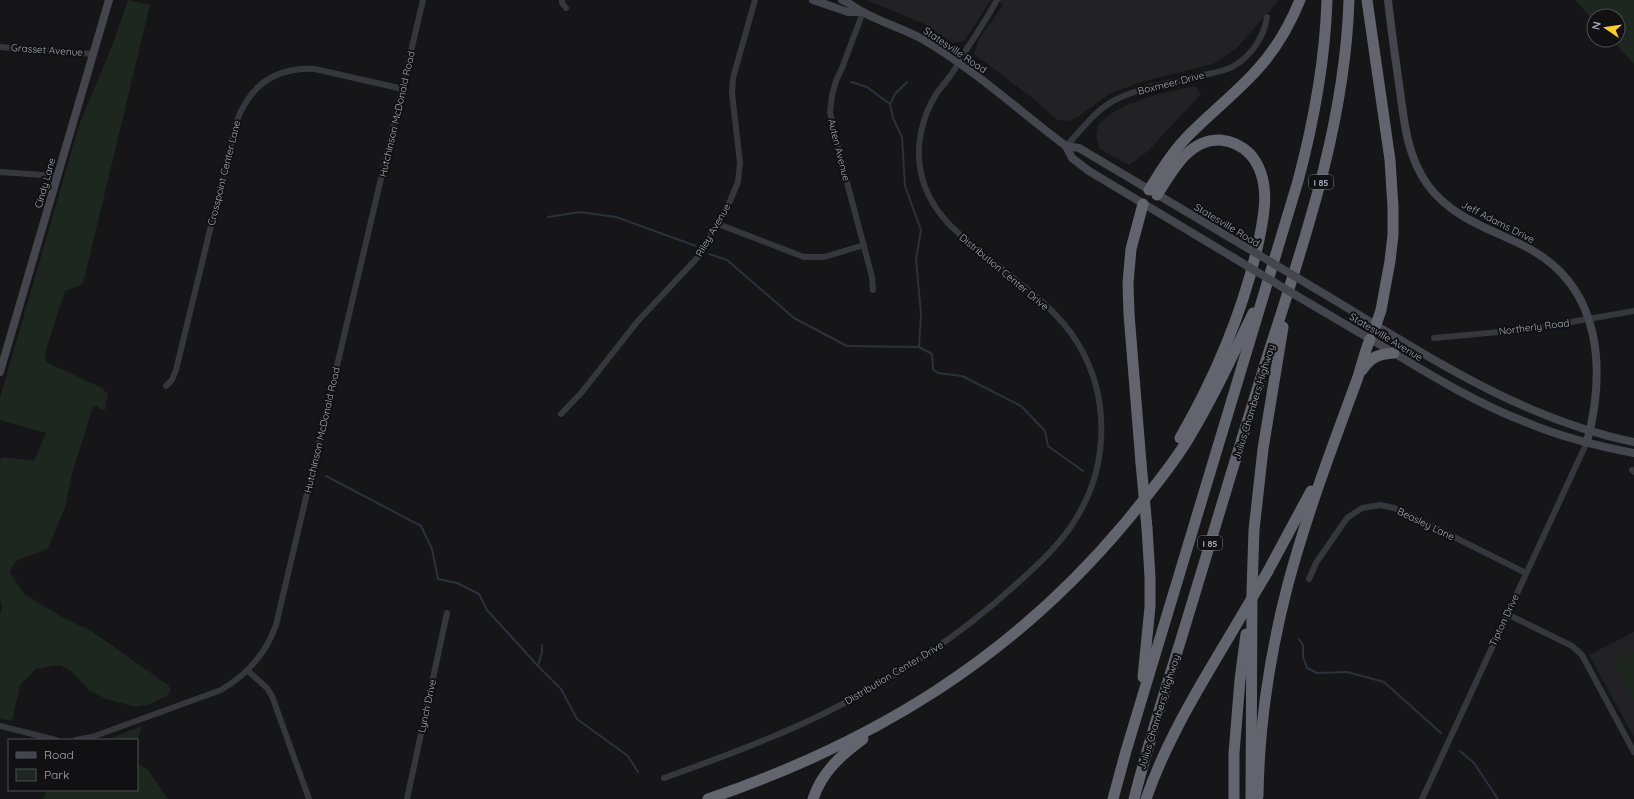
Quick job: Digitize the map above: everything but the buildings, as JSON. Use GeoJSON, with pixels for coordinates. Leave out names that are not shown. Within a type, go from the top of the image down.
{"type":"FeatureCollection","features":[{"type":"Feature","properties":{"kind":"highway"},"geometry":{"type":"LineString","coordinates":[[1153,193],[1171,156],[1185,139],[1264,63],[1286,31],[1300,0]]}},
{"type":"Feature","properties":{"kind":"highway","name":"Julius Chambers Highway"},"geometry":{"type":"LineString","coordinates":[[1113,799],[1140,704],[1298,181],[1309,137],[1322,64],[1327,0]]}},
{"type":"Feature","properties":{"kind":"highway","name":"Julius Chambers Highway"},"geometry":{"type":"LineString","coordinates":[[1134,799],[1248,418],[1320,186],[1334,127],[1343,74],[1349,0]]}},
{"type":"Feature","properties":{"kind":"highway"},"geometry":{"type":"LineString","coordinates":[[1368,0],[1390,160],[1393,207],[1393,234],[1390,261],[1381,310],[1376,325]]}},
{"type":"Feature","properties":{"kind":"highway"},"geometry":{"type":"LineString","coordinates":[[1130,516],[1181,437],[1219,362],[1237,319],[1249,282],[1264,212],[1263,178],[1257,164],[1243,148],[1237,144],[1224,140],[1205,142],[1193,149],[1153,193]]}},
{"type":"Feature","properties":{"kind":"highway"},"geometry":{"type":"LineString","coordinates":[[1140,704],[1150,607],[1150,577],[1129,314],[1128,283],[1131,249],[1143,204]]}},
{"type":"Feature","properties":{"kind":"highway"},"geometry":{"type":"LineString","coordinates":[[814,799],[822,780],[835,762],[853,746],[881,725],[948,684],[1016,633],[1051,602],[1084,569],[1169,468],[1198,423],[1221,380],[1270,276]]}},
{"type":"Feature","properties":{"kind":"highway"},"geometry":{"type":"LineString","coordinates":[[1251,799],[1252,591],[1254,530],[1260,469],[1289,288]]}},
{"type":"Feature","properties":{"kind":"highway"},"geometry":{"type":"LineString","coordinates":[[1258,799],[1262,723],[1276,638],[1289,582],[1329,455],[1359,374],[1370,339]]}},
{"type":"Feature","properties":{"kind":"highway"},"geometry":{"type":"LineString","coordinates":[[1359,374],[1367,363],[1375,356],[1394,354]]}},
{"type":"Feature","properties":{"kind":"highway"},"geometry":{"type":"LineString","coordinates":[[1146,799],[1158,768],[1174,734],[1308,499],[1329,455]]}},
{"type":"Feature","properties":{"kind":"highway"},"geometry":{"type":"LineString","coordinates":[[1234,799],[1234,753],[1240,680],[1252,591]]}},
{"type":"Feature","properties":{"kind":"highway"},"geometry":{"type":"LineString","coordinates":[[708,799],[779,772],[881,725]]}},
{"type":"Feature","properties":{"kind":"main road","name":"Cindy Lane"},"geometry":{"type":"LineString","coordinates":[[0,372],[109,0]]}},
{"type":"Feature","properties":{"kind":"main road","name":"Statesville Road"},"geometry":{"type":"LineString","coordinates":[[813,0],[848,12],[863,12]]}},
{"type":"Feature","properties":{"kind":"main road","name":"Statesville Road"},"geometry":{"type":"LineString","coordinates":[[842,0],[852,4],[863,12],[908,31],[958,63],[1066,146],[1072,158],[1143,204]]}},
{"type":"Feature","properties":{"kind":"main road","name":"Jeff Adams Drive"},"geometry":{"type":"LineString","coordinates":[[1388,0],[1408,143],[1422,176],[1436,196],[1459,215],[1529,248],[1559,270],[1575,289],[1590,320],[1594,341],[1596,376],[1590,431],[1587,442]]}},
{"type":"Feature","properties":{"kind":"main road","name":"Statesville Road"},"geometry":{"type":"LineString","coordinates":[[1066,146],[1079,148],[1376,325]]}},
{"type":"Feature","properties":{"kind":"main road"},"geometry":{"type":"LineString","coordinates":[[1143,204],[1153,193]]}},
{"type":"Feature","properties":{"kind":"main road","name":"Statesville Avenue"},"geometry":{"type":"LineString","coordinates":[[1143,204],[1462,393],[1539,427],[1587,442],[1634,453]]}},
{"type":"Feature","properties":{"kind":"main road"},"geometry":{"type":"LineString","coordinates":[[1370,339],[1376,325]]}},
{"type":"Feature","properties":{"kind":"main road","name":"Statesville Avenue"},"geometry":{"type":"LineString","coordinates":[[1376,325],[1498,396],[1543,415],[1590,431],[1634,442]]}},
{"type":"Feature","properties":{"kind":"street","name":"Hutchinson McDonald Road"},"geometry":{"type":"LineString","coordinates":[[81,739],[92,737],[221,690],[234,683],[248,671],[267,647],[276,625],[423,0]]}},
{"type":"Feature","properties":{"kind":"street"},"geometry":{"type":"LineString","coordinates":[[562,0],[562,3],[566,8]]}},
{"type":"Feature","properties":{"kind":"street","name":"Riley Avenue"},"geometry":{"type":"LineString","coordinates":[[561,414],[582,392],[637,322],[698,257],[718,224],[736,187],[740,173],[740,163],[732,93],[736,68],[755,0]]}},
{"type":"Feature","properties":{"kind":"street","name":"Distribution Center Drive"},"geometry":{"type":"LineString","coordinates":[[664,778],[749,746],[818,716],[870,690],[924,656],[982,614],[1034,567],[1067,532],[1079,514],[1089,494],[1099,458],[1101,445],[1101,420],[1097,393],[1084,355],[1070,332],[1043,302],[949,225],[936,210],[924,183],[919,155],[922,129],[932,101],[958,63],[997,0]]}},
{"type":"Feature","properties":{"kind":"street","name":"Auten Avenue"},"geometry":{"type":"LineString","coordinates":[[863,12],[836,81],[832,95],[830,112],[835,137],[872,277],[873,290]]}},
{"type":"Feature","properties":{"kind":"street","name":"Boxmeer Drive"},"geometry":{"type":"LineString","coordinates":[[1066,146],[1094,116],[1113,101],[1152,87],[1221,71],[1235,65],[1247,56],[1257,43],[1264,30],[1267,16]]}},
{"type":"Feature","properties":{"kind":"street","name":"Grasset Avenue"},"geometry":{"type":"LineString","coordinates":[[0,47],[94,54]]}},
{"type":"Feature","properties":{"kind":"street","name":"Crosspoint Center Lane"},"geometry":{"type":"LineString","coordinates":[[166,386],[172,380],[176,370],[236,123],[242,107],[250,94],[267,80],[277,75],[287,71],[304,68],[315,69],[403,89]]}},
{"type":"Feature","properties":{"kind":"street"},"geometry":{"type":"LineString","coordinates":[[0,172],[57,176]]}},
{"type":"Feature","properties":{"kind":"street"},"geometry":{"type":"LineString","coordinates":[[718,224],[804,257],[824,257],[864,245]]}},
{"type":"Feature","properties":{"kind":"street","name":"Northerly Road"},"geometry":{"type":"LineString","coordinates":[[1434,338],[1531,329],[1634,312]]}},
{"type":"Feature","properties":{"kind":"street","name":"Tipton Drive"},"geometry":{"type":"LineString","coordinates":[[1422,799],[1587,442]]}},
{"type":"Feature","properties":{"kind":"street","name":"Beasley Lane"},"geometry":{"type":"LineString","coordinates":[[1309,579],[1316,563],[1347,518],[1362,508],[1380,505],[1394,508],[1526,572]]}},
{"type":"Feature","properties":{"kind":"street","name":"Lynch Drive"},"geometry":{"type":"LineString","coordinates":[[407,799],[447,613]]}},
{"type":"Feature","properties":{"kind":"street"},"geometry":{"type":"LineString","coordinates":[[1507,614],[1572,646],[1582,655],[1634,752]]}},
{"type":"Feature","properties":{"kind":"street"},"geometry":{"type":"LineString","coordinates":[[248,671],[267,688],[272,696],[309,799]]}},
{"type":"Feature","properties":{"kind":"street"},"geometry":{"type":"LineString","coordinates":[[0,726],[52,739]]}},
{"type":"Feature","properties":{"kind":"shaded area"},"geometry":{"type":"Polygon","coordinates":[[[867,0],[991,0],[964,41],[953,43],[924,24],[867,0]]]}},
{"type":"Feature","properties":{"kind":"shaded area"},"geometry":{"type":"Polygon","coordinates":[[[998,0],[1279,0],[1235,50],[1213,64],[1141,82],[1109,94],[1078,117],[1070,121],[1057,120],[1036,101],[974,54],[979,39],[1003,5],[998,0]]]}},
{"type":"Feature","properties":{"kind":"shaded area"},"geometry":{"type":"Polygon","coordinates":[[[1195,86],[1201,94],[1148,151],[1129,165],[1099,148],[1096,136],[1098,125],[1112,113],[1127,105],[1155,95],[1195,86]]]}},
{"type":"Feature","properties":{"kind":"shaded area"},"geometry":{"type":"Polygon","coordinates":[[[1634,632],[1634,737],[1589,655],[1634,632]]]}},
{"type":"Feature","properties":{"kind":"green space"},"geometry":{"type":"Polygon","coordinates":[[[128,0],[150,5],[83,284],[65,291],[45,353],[46,362],[102,388],[108,394],[105,410],[101,410],[97,406],[93,407],[72,474],[65,508],[48,548],[17,561],[10,573],[24,594],[65,619],[90,630],[168,685],[171,690],[167,696],[150,704],[136,707],[106,699],[89,690],[71,671],[60,665],[36,669],[20,685],[12,721],[0,719],[0,615],[2,606],[0,599],[0,460],[3,457],[34,461],[46,433],[0,420],[0,398],[79,125],[112,46],[128,0]]]}},
{"type":"Feature","properties":{"kind":"green space"},"geometry":{"type":"Polygon","coordinates":[[[1575,0],[1634,0],[1634,64],[1619,48],[1626,48],[1626,8],[1586,8],[1586,12],[1575,0]]]}},
{"type":"Feature","properties":{"kind":"green space"},"geometry":{"type":"Polygon","coordinates":[[[1634,652],[1634,700],[1613,662],[1634,652]]]}},
{"type":"Feature","properties":{"kind":"green space"},"geometry":{"type":"Polygon","coordinates":[[[142,726],[138,738],[139,754],[138,739],[108,739],[142,726]]]}},
{"type":"Feature","properties":{"kind":"green space"},"geometry":{"type":"Polygon","coordinates":[[[138,764],[147,769],[168,799],[43,799],[47,791],[138,791],[138,764]]]}},
{"type":"Feature","properties":{"kind":"waterway"},"geometry":{"type":"LineString","coordinates":[[851,82],[867,87],[890,104],[893,118],[902,137],[905,186],[921,230],[916,259],[921,314],[919,347]]}},
{"type":"Feature","properties":{"kind":"waterway"},"geometry":{"type":"LineString","coordinates":[[890,104],[895,94],[907,82]]}},
{"type":"Feature","properties":{"kind":"waterway"},"geometry":{"type":"LineString","coordinates":[[548,217],[580,212],[616,217],[696,246]]}},
{"type":"Feature","properties":{"kind":"waterway"},"geometry":{"type":"LineString","coordinates":[[709,254],[727,260],[794,318],[847,346],[919,347],[932,354],[933,369],[938,373],[962,376],[1021,406],[1045,431],[1048,446],[1083,471]]}},
{"type":"Feature","properties":{"kind":"waterway"},"geometry":{"type":"LineString","coordinates":[[326,476],[421,526],[432,549],[438,579],[457,583],[479,594],[487,610],[561,689],[577,719],[628,756],[638,772]]}},
{"type":"Feature","properties":{"kind":"waterway"},"geometry":{"type":"LineString","coordinates":[[1299,639],[1303,645],[1303,657],[1307,668],[1317,673],[1347,672],[1384,682],[1441,733]]}},
{"type":"Feature","properties":{"kind":"waterway"},"geometry":{"type":"LineString","coordinates":[[538,666],[542,652],[542,645]]}},
{"type":"Feature","properties":{"kind":"waterway"},"geometry":{"type":"LineString","coordinates":[[1460,751],[1474,763],[1498,799]]}}]}
